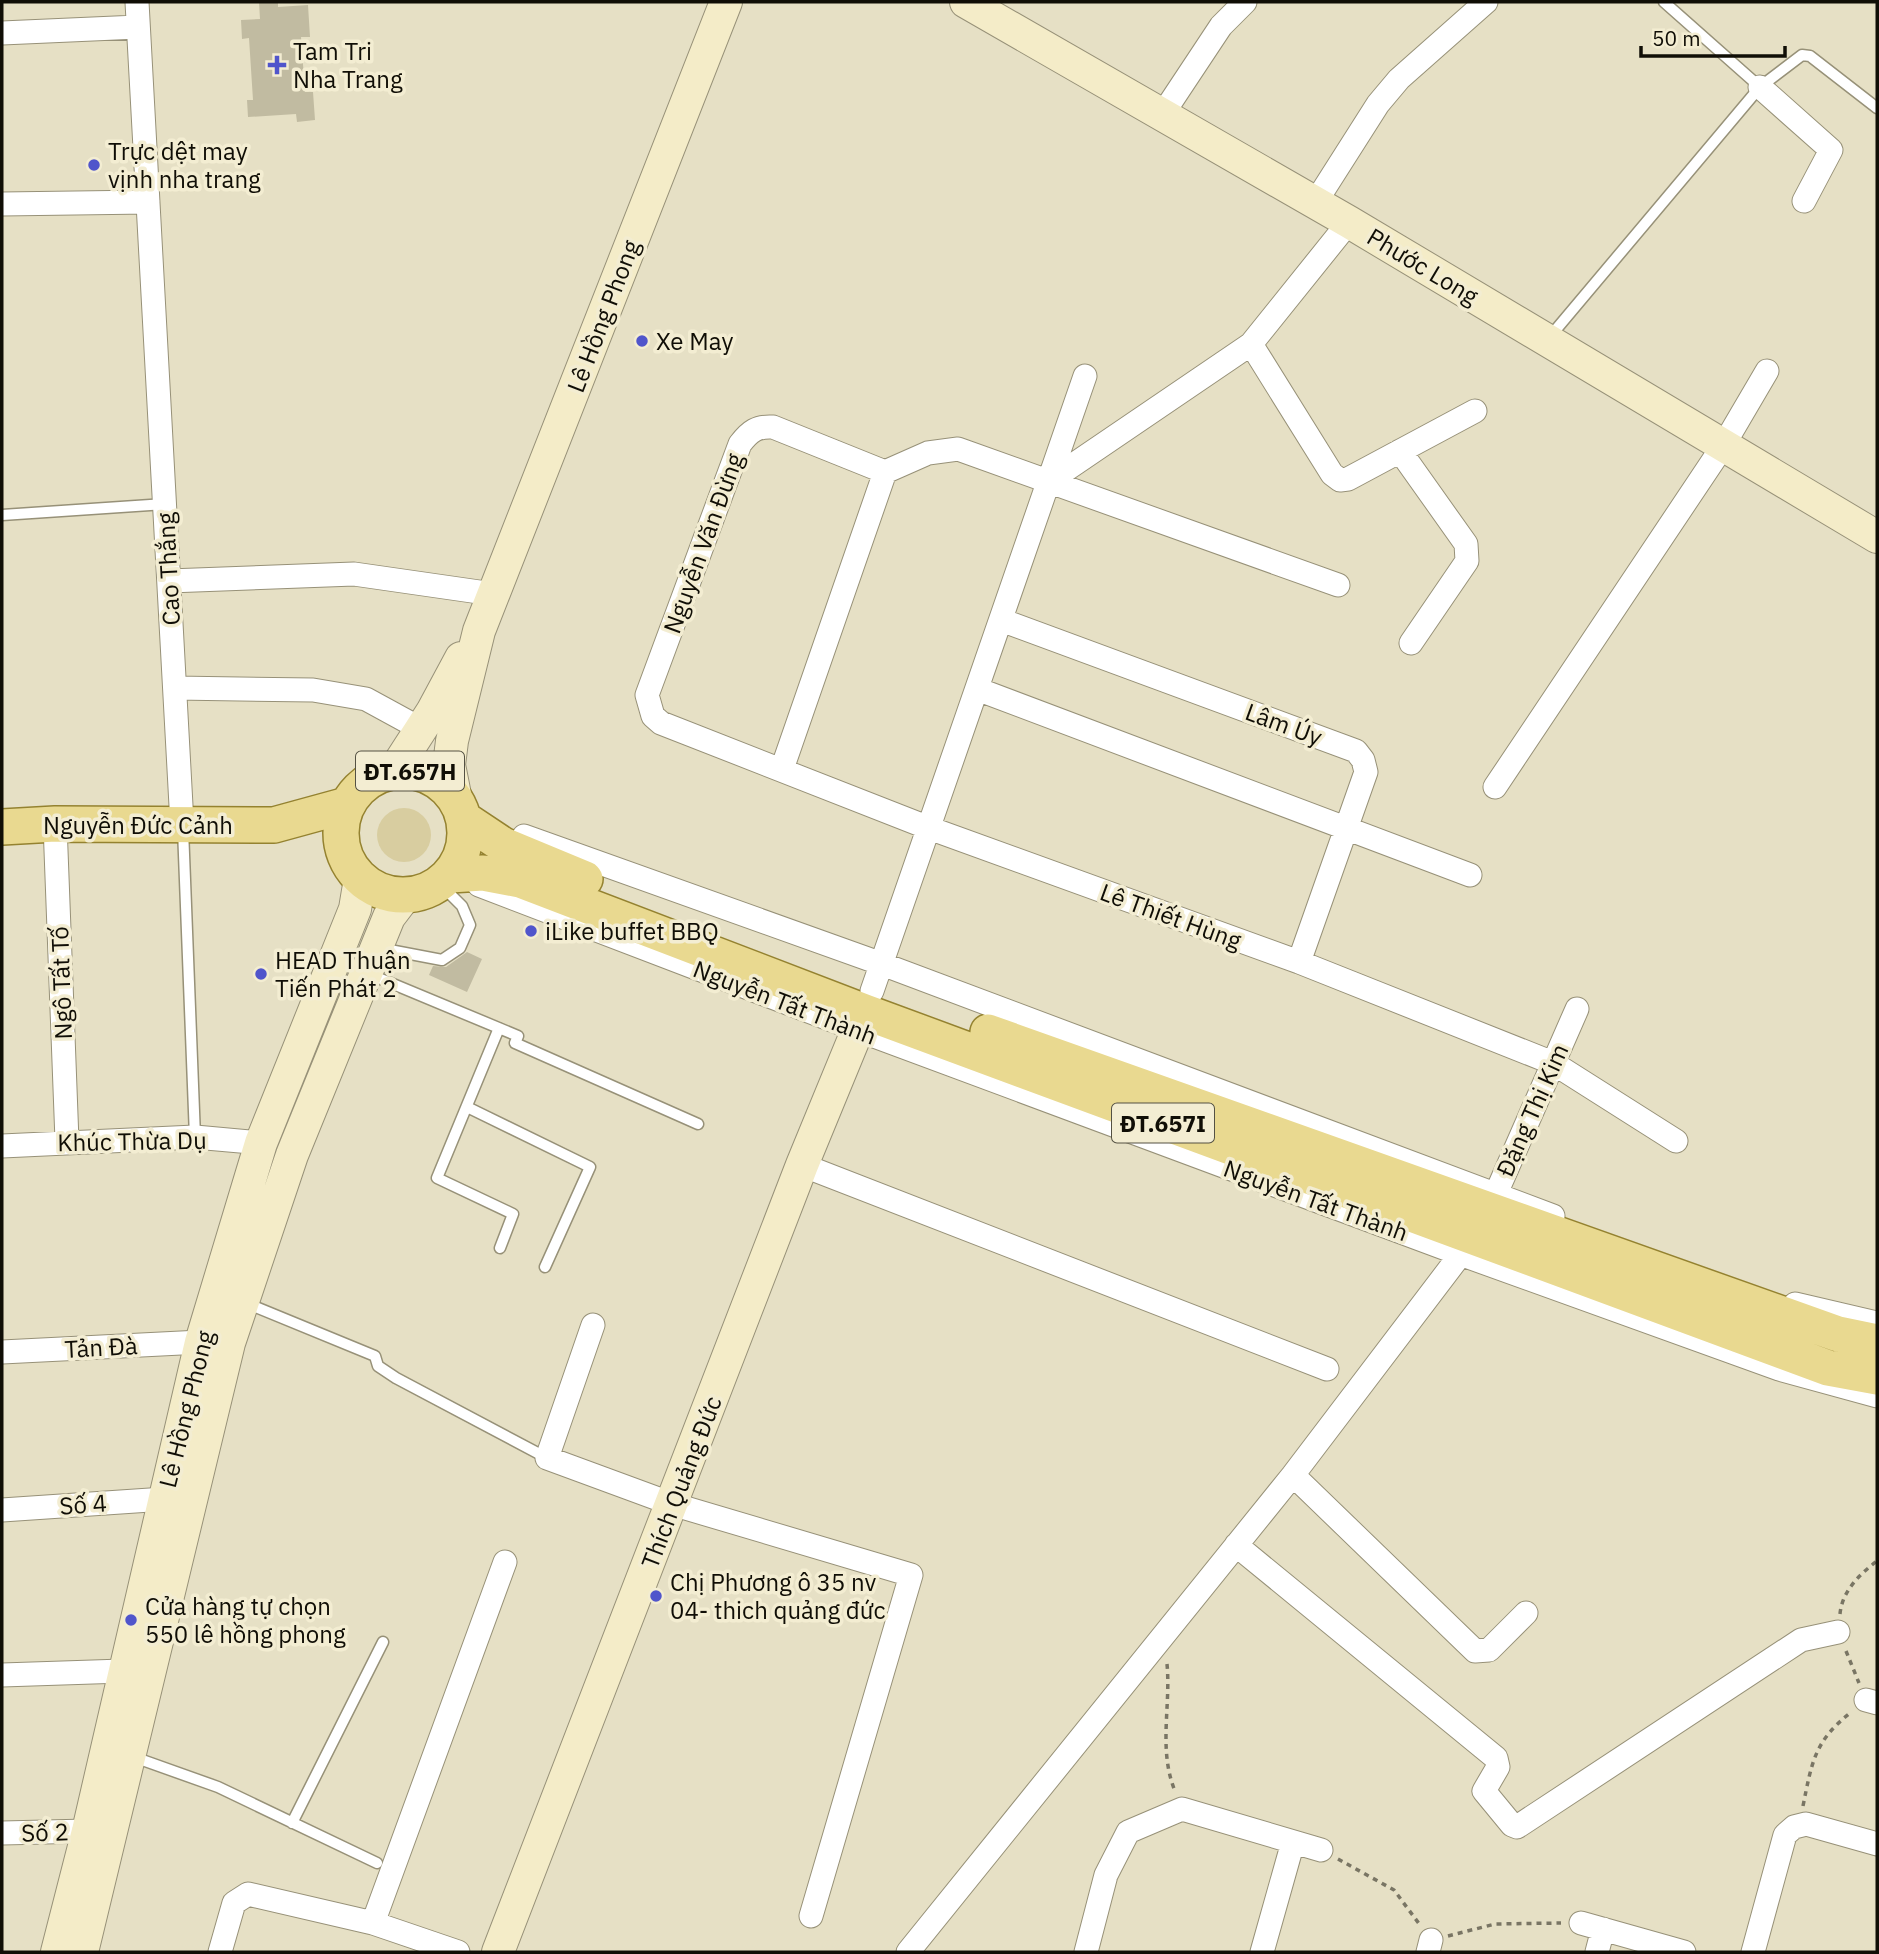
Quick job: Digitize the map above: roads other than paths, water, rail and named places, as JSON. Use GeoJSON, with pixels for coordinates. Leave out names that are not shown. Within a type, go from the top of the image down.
{"type":"FeatureCollection","features":[{"type":"Feature","properties":{"kind":"main road","name":"Lê Hồng Phong"},"geometry":{"type":"LineString","coordinates":[[460,810],[450,774],[452,741],[479,631],[726,2]]}},
{"type":"Feature","properties":{"kind":"main road","name":"Phước Long"},"geometry":{"type":"LineString","coordinates":[[966,2],[1349,222],[1723,446],[1871,529]]}},
{"type":"Feature","properties":{"kind":"main road","name":"Lê Hồng Phong"},"geometry":{"type":"LineString","coordinates":[[394,771],[479,631]]}},
{"type":"Feature","properties":{"kind":"main road","name":"ĐT.657H"},"geometry":{"type":"LineString","coordinates":[[342,849],[342,819],[346,805],[366,782],[394,771],[412,771],[429,776],[444,786],[460,810],[465,839],[460,858],[445,879]]}},
{"type":"Feature","properties":{"kind":"main road","name":"Nguyễn Đức Cảnh"},"geometry":{"type":"LineString","coordinates":[[2,827],[55,824],[274,825],[346,805]]}},
{"type":"Feature","properties":{"kind":"main road","name":"Nguyễn Tất Thành"},"geometry":{"type":"LineString","coordinates":[[460,810],[480,833],[521,853],[869,999]]}},
{"type":"Feature","properties":{"kind":"main road","name":"Nguyễn Đức Cảnh"},"geometry":{"type":"LineString","coordinates":[[274,825],[342,849]]}},
{"type":"Feature","properties":{"kind":"main road"},"geometry":{"type":"LineString","coordinates":[[342,849],[349,865],[373,888],[405,896],[422,893],[445,879]]}},
{"type":"Feature","properties":{"kind":"main road","name":"Nguyễn Tất Thành"},"geometry":{"type":"LineString","coordinates":[[445,879],[483,873],[520,880],[869,999],[1480,1224],[1828,1368],[1877,1377]]}},
{"type":"Feature","properties":{"kind":"main road","name":"Lê Hồng Phong"},"geometry":{"type":"LineString","coordinates":[[82,1952],[131,1756],[136,1675],[165,1499],[201,1342],[261,1143],[355,909],[360,878]]}},
{"type":"Feature","properties":{"kind":"main road","name":"Lê Hồng Phong"},"geometry":{"type":"LineString","coordinates":[[57,1952],[88,1831],[136,1675],[243,1302],[292,1154],[389,917],[405,896]]}},
{"type":"Feature","properties":{"kind":"main road","name":"Thích Quảng Đức"},"geometry":{"type":"LineString","coordinates":[[498,1952],[802,1165],[869,999]]}},
{"type":"Feature","properties":{"kind":"main road"},"geometry":{"type":"LineString","coordinates":[[261,1143],[292,1154]]}},
{"type":"Feature","properties":{"kind":"main road","name":"Nguyễn Tất Thành"},"geometry":{"type":"LineString","coordinates":[[1480,1224],[1838,1334],[1877,1342]]}},
{"type":"Feature","properties":{"kind":"street","name":"Cao Thắng"},"geometry":{"type":"LineString","coordinates":[[137,2],[182,824]]}},
{"type":"Feature","properties":{"kind":"street"},"geometry":{"type":"LineString","coordinates":[[1162,115],[1222,26],[1245,2]]}},
{"type":"Feature","properties":{"kind":"street"},"geometry":{"type":"LineString","coordinates":[[1315,203],[1378,104],[1399,79],[1486,2]]}},
{"type":"Feature","properties":{"kind":"street"},"geometry":{"type":"LineString","coordinates":[[2,33],[138,27]]}},
{"type":"Feature","properties":{"kind":"street"},"geometry":{"type":"LineString","coordinates":[[1760,87],[1831,150],[1831,156],[1804,201]]}},
{"type":"Feature","properties":{"kind":"street"},"geometry":{"type":"LineString","coordinates":[[2,204],[148,202]]}},
{"type":"Feature","properties":{"kind":"street"},"geometry":{"type":"LineString","coordinates":[[1048,482],[1251,344],[1349,222]]}},
{"type":"Feature","properties":{"kind":"street"},"geometry":{"type":"LineString","coordinates":[[1251,344],[1332,474],[1340,480],[1349,479],[1475,411]]}},
{"type":"Feature","properties":{"kind":"street"},"geometry":{"type":"LineString","coordinates":[[1495,787],[1723,446],[1768,371]]}},
{"type":"Feature","properties":{"kind":"street"},"geometry":{"type":"LineString","coordinates":[[869,999],[1085,376]]}},
{"type":"Feature","properties":{"kind":"street","name":"Nguyễn Văn Đừng"},"geometry":{"type":"LineString","coordinates":[[653,716],[647,695],[740,444],[748,433],[760,426],[773,426],[885,472]]}},
{"type":"Feature","properties":{"kind":"street"},"geometry":{"type":"LineString","coordinates":[[782,769],[885,472],[928,453],[958,449],[1338,585]]}},
{"type":"Feature","properties":{"kind":"street"},"geometry":{"type":"LineString","coordinates":[[1400,452],[1466,544],[1469,553],[1467,561],[1411,643]]}},
{"type":"Feature","properties":{"kind":"street"},"geometry":{"type":"LineString","coordinates":[[169,580],[354,574],[493,594]]}},
{"type":"Feature","properties":{"kind":"street","name":"Lâm Úy"},"geometry":{"type":"LineString","coordinates":[[1001,620],[1356,751],[1363,760],[1366,772],[1299,962]]}},
{"type":"Feature","properties":{"kind":"street"},"geometry":{"type":"LineString","coordinates":[[175,688],[313,690],[366,699],[421,729]]}},
{"type":"Feature","properties":{"kind":"street"},"geometry":{"type":"LineString","coordinates":[[977,690],[1470,875]]}},
{"type":"Feature","properties":{"kind":"street","name":"Lê Thiết Hùng"},"geometry":{"type":"LineString","coordinates":[[653,716],[662,723],[929,828],[1299,962],[1553,1063],[1676,1141]]}},
{"type":"Feature","properties":{"kind":"street","name":"Ngô Tất Tố"},"geometry":{"type":"LineString","coordinates":[[55,824],[67,1142]]}},
{"type":"Feature","properties":{"kind":"street","name":"Nguyễn Tất Thành"},"geometry":{"type":"LineString","coordinates":[[869,999],[1480,1224],[1779,1369],[1877,1396]]}},
{"type":"Feature","properties":{"kind":"street","name":"Đặng Thị Kim"},"geometry":{"type":"LineString","coordinates":[[908,1952],[1293,1475],[1480,1224],[1577,1009]]}},
{"type":"Feature","properties":{"kind":"street","name":"Khúc Thừa Dụ"},"geometry":{"type":"LineString","coordinates":[[2,1146],[195,1137],[261,1143]]}},
{"type":"Feature","properties":{"kind":"street"},"geometry":{"type":"LineString","coordinates":[[802,1165],[1327,1369]]}},
{"type":"Feature","properties":{"kind":"street","name":"Nguyễn Tất Thành"},"geometry":{"type":"LineString","coordinates":[[1480,1224],[1877,1323]]}},
{"type":"Feature","properties":{"kind":"street"},"geometry":{"type":"LineString","coordinates":[[593,1325],[547,1458],[672,1504],[911,1575],[811,1916]]}},
{"type":"Feature","properties":{"kind":"street","name":"Tản Đà"},"geometry":{"type":"LineString","coordinates":[[2,1352],[201,1342]]}},
{"type":"Feature","properties":{"kind":"street"},"geometry":{"type":"LineString","coordinates":[[1293,1475],[1475,1651],[1489,1650],[1526,1613]]}},
{"type":"Feature","properties":{"kind":"street","name":"Số 4"},"geometry":{"type":"LineString","coordinates":[[2,1510],[165,1499]]}},
{"type":"Feature","properties":{"kind":"street"},"geometry":{"type":"LineString","coordinates":[[1236,1545],[1496,1758],[1498,1767],[1484,1791],[1512,1825],[1517,1826],[1801,1640],[1838,1632]]}},
{"type":"Feature","properties":{"kind":"street"},"geometry":{"type":"LineString","coordinates":[[373,1923],[505,1562]]}},
{"type":"Feature","properties":{"kind":"street"},"geometry":{"type":"LineString","coordinates":[[2,1675],[136,1675]]}},
{"type":"Feature","properties":{"kind":"street"},"geometry":{"type":"LineString","coordinates":[[1086,1952],[1106,1875],[1128,1832],[1182,1809],[1321,1850]]}},
{"type":"Feature","properties":{"kind":"street"},"geometry":{"type":"LineString","coordinates":[[1753,1952],[1785,1835],[1800,1825],[1877,1844]]}},
{"type":"Feature","properties":{"kind":"street","name":"Số 2"},"geometry":{"type":"LineString","coordinates":[[2,1833],[88,1831]]}},
{"type":"Feature","properties":{"kind":"street"},"geometry":{"type":"LineString","coordinates":[[1262,1952],[1293,1842]]}},
{"type":"Feature","properties":{"kind":"street"},"geometry":{"type":"LineString","coordinates":[[220,1952],[233,1903],[248,1894],[373,1923],[458,1952]]}},
{"type":"Feature","properties":{"kind":"street"},"geometry":{"type":"LineString","coordinates":[[1597,1952],[1592,1926],[1684,1952]]}},
{"type":"Feature","properties":{"kind":"lane"},"geometry":{"type":"LineString","coordinates":[[1664,2],[1760,87]]}},
{"type":"Feature","properties":{"kind":"lane"},"geometry":{"type":"LineString","coordinates":[[1547,340],[1760,87],[1802,55],[1810,56],[1877,108]]}},
{"type":"Feature","properties":{"kind":"lane"},"geometry":{"type":"LineString","coordinates":[[2,515],[165,504]]}},
{"type":"Feature","properties":{"kind":"lane","name":"Cao Thắng"},"geometry":{"type":"LineString","coordinates":[[182,824],[195,1137]]}},
{"type":"Feature","properties":{"kind":"lane"},"geometry":{"type":"LineString","coordinates":[[371,960],[442,960],[460,948],[470,925],[445,879]]}},
{"type":"Feature","properties":{"kind":"lane"},"geometry":{"type":"LineString","coordinates":[[371,960],[518,1036],[515,1043],[698,1124]]}},
{"type":"Feature","properties":{"kind":"lane"},"geometry":{"type":"LineString","coordinates":[[499,1028],[437,1178],[513,1214],[500,1248]]}},
{"type":"Feature","properties":{"kind":"lane"},"geometry":{"type":"LineString","coordinates":[[467,1107],[590,1167],[545,1267]]}},
{"type":"Feature","properties":{"kind":"lane"},"geometry":{"type":"LineString","coordinates":[[243,1302],[375,1356],[378,1366],[396,1378],[547,1458]]}},
{"type":"Feature","properties":{"kind":"lane"},"geometry":{"type":"LineString","coordinates":[[292,1823],[383,1642]]}},
{"type":"Feature","properties":{"kind":"lane"},"geometry":{"type":"LineString","coordinates":[[131,1756],[218,1787],[377,1863]]}},
{"type":"Feature","properties":{"kind":"place","name":"Tam Tri Nha Trang"},"geometry":{"type":"Point","coordinates":[277,65]}},
{"type":"Feature","properties":{"kind":"place","name":"Trực dệt may vịnh nha trang"},"geometry":{"type":"Point","coordinates":[94,165]}},
{"type":"Feature","properties":{"kind":"place","name":"Xe May"},"geometry":{"type":"Point","coordinates":[642,341]}},
{"type":"Feature","properties":{"kind":"place","name":"iLike buffet BBQ"},"geometry":{"type":"Point","coordinates":[531,931]}},
{"type":"Feature","properties":{"kind":"place","name":"HEAD Thuận Tiến Phát 2"},"geometry":{"type":"Point","coordinates":[261,974]}},
{"type":"Feature","properties":{"kind":"place","name":"Chị Phương ô 35 nv 04- thich quảng đức"},"geometry":{"type":"Point","coordinates":[656,1596]}},
{"type":"Feature","properties":{"kind":"place","name":"Cửa hàng tự chọn 550 lê hồng phong"},"geometry":{"type":"Point","coordinates":[131,1620]}}]}
